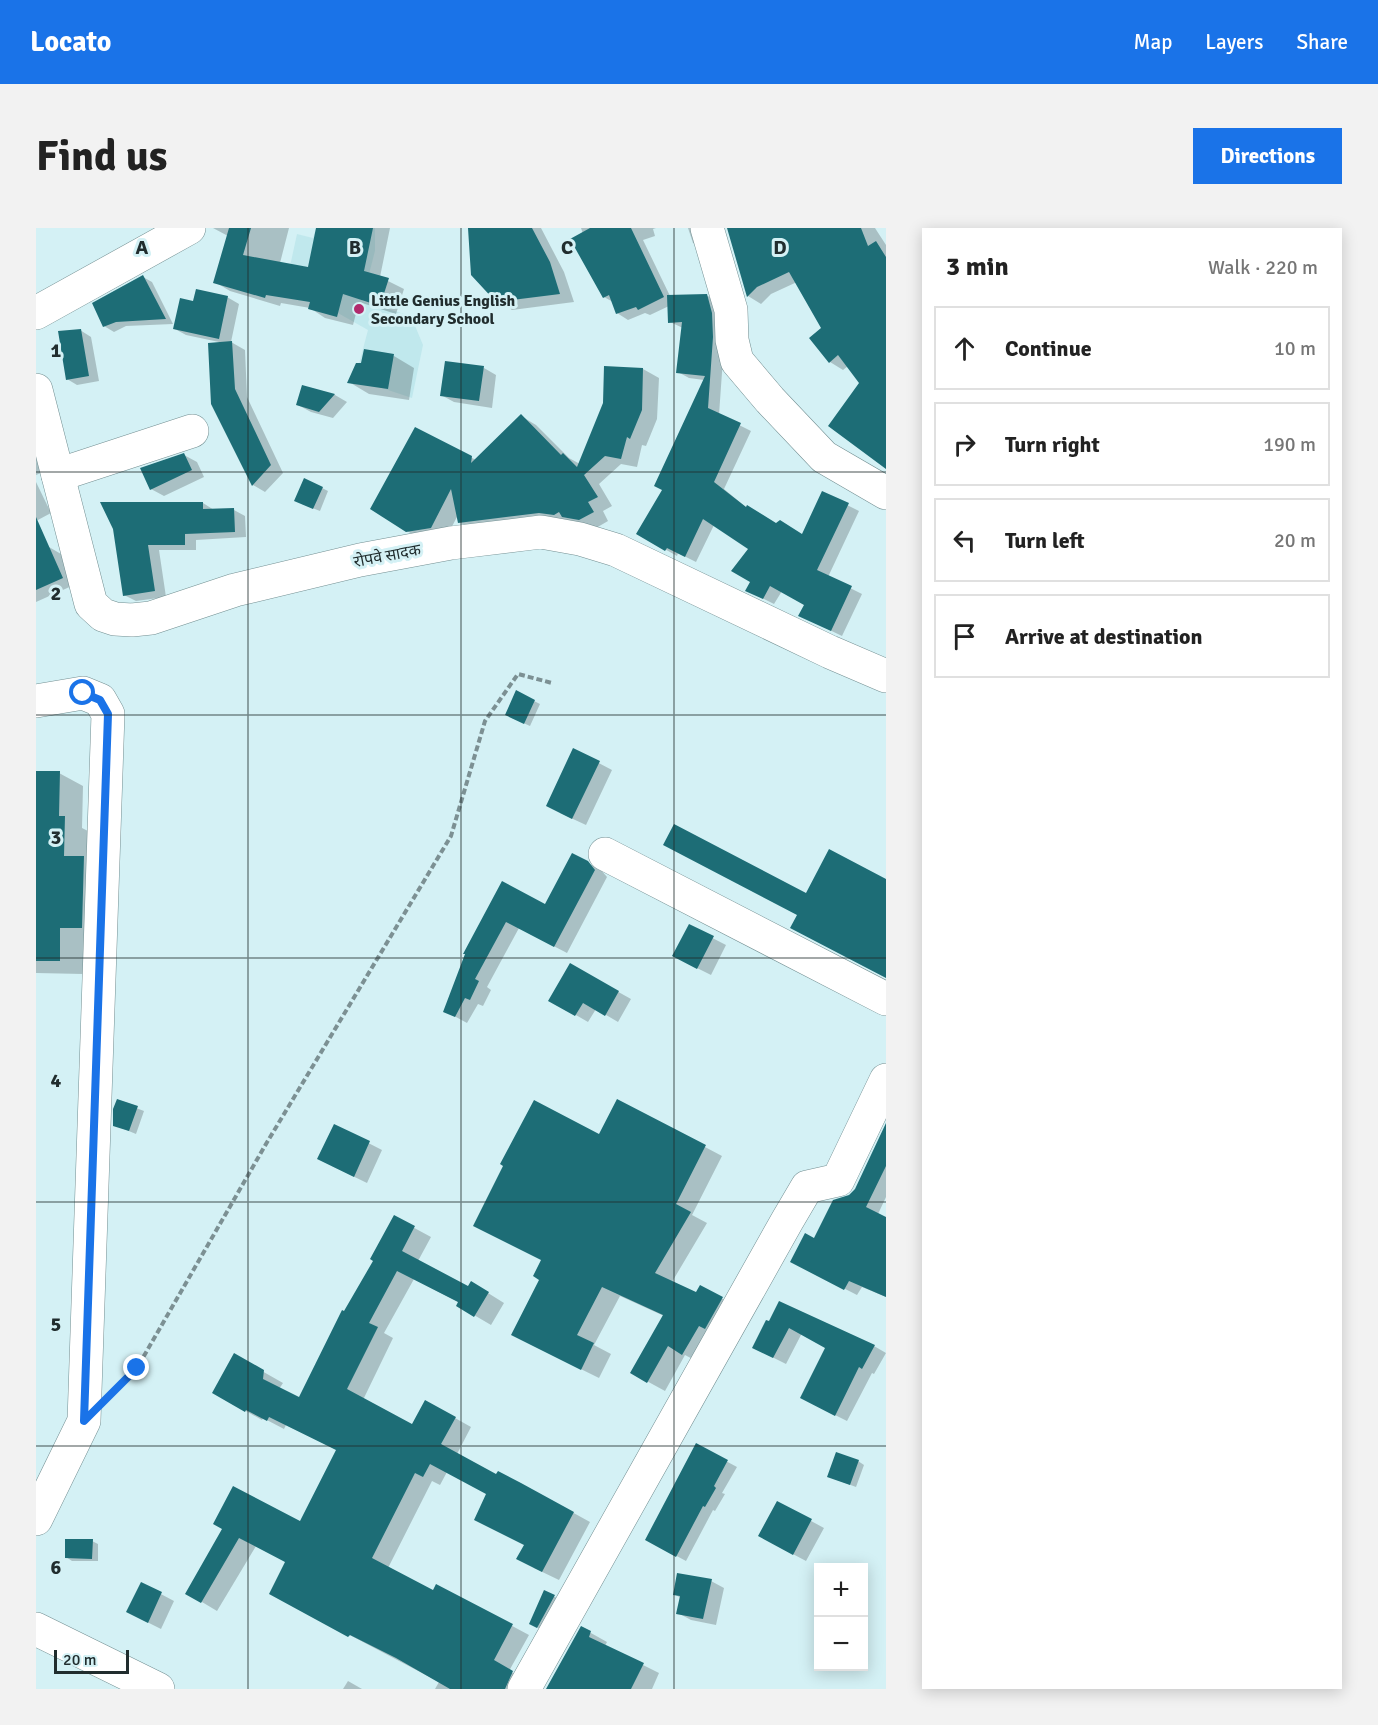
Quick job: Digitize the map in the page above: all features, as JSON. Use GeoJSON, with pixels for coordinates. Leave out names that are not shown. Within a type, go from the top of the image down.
{"type":"FeatureCollection","features":[{"type":"Feature","properties":{"kind":"street"},"geometry":{"type":"LineString","coordinates":[[36,313],[189,228]]}},
{"type":"Feature","properties":{"kind":"street"},"geometry":{"type":"LineString","coordinates":[[706,228],[731,310],[732,340],[737,361],[824,457],[886,494]]}},
{"type":"Feature","properties":{"kind":"street","name":"रोपवे सादक"},"geometry":{"type":"LineString","coordinates":[[36,390],[91,604],[103,615],[115,619],[151,618],[235,590],[360,560],[451,543],[541,532],[580,539],[616,550],[830,652],[886,676]]}},
{"type":"Feature","properties":{"kind":"street"},"geometry":{"type":"LineString","coordinates":[[58,475],[192,431]]}},
{"type":"Feature","properties":{"kind":"street"},"geometry":{"type":"LineString","coordinates":[[36,701],[83,693],[100,700],[108,714],[84,1421],[36,1520]]}},
{"type":"Feature","properties":{"kind":"street"},"geometry":{"type":"LineString","coordinates":[[605,854],[886,999]]}},
{"type":"Feature","properties":{"kind":"street"},"geometry":{"type":"LineString","coordinates":[[524,1689],[807,1187],[838,1180],[886,1080]]}},
{"type":"Feature","properties":{"kind":"street"},"geometry":{"type":"LineString","coordinates":[[36,1629],[158,1689]]}},
{"type":"Feature","properties":{"kind":"path"},"geometry":{"type":"LineString","coordinates":[[84,1421],[137,1368],[266,1144],[451,836],[485,721],[518,674],[552,683]]}},
{"type":"Feature","properties":{"kind":"shaded area","name":"Little Genius English Secondary School"},"geometry":{"type":"Polygon","coordinates":[[[316,228],[375,228],[375,251],[362,301],[411,316],[423,345],[412,398],[355,379],[368,330],[313,299],[284,294],[297,234],[313,238],[316,228]]]}},
{"type":"Feature","properties":{"kind":"building"},"geometry":{"type":"Polygon","coordinates":[[[229,228],[251,228],[243,255],[308,267],[316,228],[373,228],[364,271],[389,278],[380,306],[343,294],[337,317],[308,309],[310,302],[266,295],[265,298],[213,283],[229,228]]]}},
{"type":"Feature","properties":{"kind":"building"},"geometry":{"type":"Polygon","coordinates":[[[468,228],[532,228],[550,262],[560,294],[496,302],[471,275],[468,228]]]}},
{"type":"Feature","properties":{"kind":"building"},"geometry":{"type":"Polygon","coordinates":[[[590,228],[631,228],[664,297],[638,310],[636,307],[616,314],[609,295],[603,298],[570,239],[590,228]]]}},
{"type":"Feature","properties":{"kind":"building"},"geometry":{"type":"Polygon","coordinates":[[[727,228],[861,228],[868,246],[876,241],[886,257],[886,469],[828,426],[859,383],[838,355],[829,363],[809,338],[821,328],[789,272],[757,287],[747,297],[727,228]]]}},
{"type":"Feature","properties":{"kind":"building"},"geometry":{"type":"Polygon","coordinates":[[[143,275],[166,319],[116,322],[103,327],[92,303],[143,275]]]}},
{"type":"Feature","properties":{"kind":"building"},"geometry":{"type":"Polygon","coordinates":[[[196,289],[228,296],[219,339],[173,329],[180,298],[193,301],[196,289]]]}},
{"type":"Feature","properties":{"kind":"building"},"geometry":{"type":"Polygon","coordinates":[[[707,294],[712,313],[713,337],[708,408],[741,423],[714,482],[746,507],[747,505],[776,523],[780,520],[802,534],[822,491],[849,503],[817,570],[852,586],[831,631],[798,616],[804,605],[770,586],[763,599],[745,591],[750,582],[731,571],[748,549],[703,519],[685,557],[667,548],[665,551],[636,534],[662,490],[654,486],[705,376],[676,373],[682,322],[668,323],[667,295],[707,294]]]}},
{"type":"Feature","properties":{"kind":"building"},"geometry":{"type":"Polygon","coordinates":[[[81,329],[89,376],[66,380],[58,331],[81,329]]]}},
{"type":"Feature","properties":{"kind":"building"},"geometry":{"type":"Polygon","coordinates":[[[232,341],[235,389],[271,465],[252,486],[211,404],[208,343],[232,341]]]}},
{"type":"Feature","properties":{"kind":"building"},"geometry":{"type":"Polygon","coordinates":[[[364,349],[394,354],[388,389],[347,383],[356,363],[361,363],[364,349]]]}},
{"type":"Feature","properties":{"kind":"building"},"geometry":{"type":"Polygon","coordinates":[[[445,361],[484,366],[479,401],[440,396],[445,361]]]}},
{"type":"Feature","properties":{"kind":"building"},"geometry":{"type":"Polygon","coordinates":[[[604,366],[643,368],[642,410],[630,439],[627,437],[621,459],[605,456],[584,475],[598,497],[588,502],[594,512],[579,520],[562,517],[559,512],[554,515],[539,513],[458,523],[451,489],[431,528],[406,532],[370,509],[415,427],[472,456],[471,463],[521,414],[561,455],[563,453],[577,467],[603,403],[604,366]]]}},
{"type":"Feature","properties":{"kind":"building"},"geometry":{"type":"Polygon","coordinates":[[[302,385],[335,394],[319,412],[296,405],[302,385]]]}},
{"type":"Feature","properties":{"kind":"building"},"geometry":{"type":"Polygon","coordinates":[[[184,453],[192,470],[150,490],[140,468],[184,453]]]}},
{"type":"Feature","properties":{"kind":"building"},"geometry":{"type":"Polygon","coordinates":[[[304,478],[323,487],[313,509],[294,501],[304,478]]]}},
{"type":"Feature","properties":{"kind":"building"},"geometry":{"type":"Polygon","coordinates":[[[100,502],[203,502],[203,509],[234,508],[235,532],[185,534],[185,545],[148,545],[155,591],[123,596],[113,529],[100,502]]]}},
{"type":"Feature","properties":{"kind":"building"},"geometry":{"type":"Polygon","coordinates":[[[36,517],[63,578],[36,590],[36,517]]]}},
{"type":"Feature","properties":{"kind":"building"},"geometry":{"type":"Polygon","coordinates":[[[516,690],[535,700],[524,724],[505,715],[516,690]]]}},
{"type":"Feature","properties":{"kind":"building"},"geometry":{"type":"Polygon","coordinates":[[[573,748],[600,761],[572,819],[546,806],[573,748]]]}},
{"type":"Feature","properties":{"kind":"building"},"geometry":{"type":"Polygon","coordinates":[[[36,771],[60,771],[59,816],[65,816],[64,856],[84,856],[82,928],[60,928],[60,961],[36,961],[36,771]]]}},
{"type":"Feature","properties":{"kind":"building"},"geometry":{"type":"Polygon","coordinates":[[[674,824],[806,893],[829,849],[886,879],[886,978],[790,928],[797,915],[663,845],[674,824]]]}},
{"type":"Feature","properties":{"kind":"building"},"geometry":{"type":"Polygon","coordinates":[[[572,853],[588,861],[595,870],[554,947],[506,922],[475,979],[479,981],[470,1000],[465,998],[455,1017],[443,1012],[465,954],[463,954],[502,881],[545,904],[572,853]]]}},
{"type":"Feature","properties":{"kind":"building"},"geometry":{"type":"Polygon","coordinates":[[[689,924],[714,936],[697,969],[672,956],[689,924]]]}},
{"type":"Feature","properties":{"kind":"building"},"geometry":{"type":"Polygon","coordinates":[[[570,963],[619,991],[605,1016],[583,1003],[575,1016],[548,1001],[570,963]]]}},
{"type":"Feature","properties":{"kind":"building"},"geometry":{"type":"Polygon","coordinates":[[[117,1099],[138,1106],[129,1131],[113,1126],[113,1109],[117,1099]]]}},
{"type":"Feature","properties":{"kind":"building"},"geometry":{"type":"Polygon","coordinates":[[[617,1099],[706,1145],[676,1204],[691,1212],[655,1273],[696,1292],[700,1285],[723,1297],[705,1329],[699,1326],[682,1355],[668,1346],[647,1383],[630,1373],[663,1315],[602,1287],[577,1335],[594,1343],[581,1370],[511,1335],[539,1280],[533,1276],[541,1260],[473,1226],[503,1166],[500,1164],[534,1100],[599,1134],[617,1099]]]}},
{"type":"Feature","properties":{"kind":"building"},"geometry":{"type":"Polygon","coordinates":[[[886,1123],[886,1166],[866,1207],[886,1217],[886,1297],[849,1281],[844,1290],[790,1262],[805,1233],[814,1238],[833,1200],[849,1195],[855,1189],[886,1123]]]}},
{"type":"Feature","properties":{"kind":"building"},"geometry":{"type":"Polygon","coordinates":[[[334,1124],[370,1141],[354,1177],[317,1159],[334,1124]]]}},
{"type":"Feature","properties":{"kind":"building"},"geometry":{"type":"Polygon","coordinates":[[[394,1215],[415,1226],[402,1251],[468,1286],[471,1281],[489,1292],[474,1317],[456,1306],[458,1302],[397,1271],[369,1323],[378,1327],[347,1389],[412,1424],[425,1400],[456,1417],[441,1444],[496,1474],[498,1471],[574,1512],[542,1572],[516,1559],[524,1545],[474,1520],[486,1494],[430,1464],[423,1477],[415,1473],[372,1558],[433,1590],[436,1584],[513,1624],[494,1660],[513,1671],[505,1689],[450,1689],[396,1658],[350,1635],[348,1637],[269,1594],[285,1562],[239,1538],[201,1603],[185,1594],[222,1529],[213,1524],[233,1486],[300,1521],[336,1450],[269,1417],[267,1421],[246,1410],[245,1412],[212,1393],[234,1353],[264,1370],[263,1379],[299,1397],[342,1310],[344,1311],[373,1261],[370,1259],[394,1215]]]}},
{"type":"Feature","properties":{"kind":"building"},"geometry":{"type":"Polygon","coordinates":[[[779,1301],[875,1345],[862,1369],[859,1367],[835,1416],[800,1398],[825,1348],[789,1328],[773,1358],[752,1348],[766,1320],[769,1321],[779,1301]]]}},
{"type":"Feature","properties":{"kind":"building"},"geometry":{"type":"Polygon","coordinates":[[[696,1443],[728,1460],[714,1486],[716,1488],[705,1507],[703,1506],[676,1557],[645,1540],[696,1443]]]}},
{"type":"Feature","properties":{"kind":"building"},"geometry":{"type":"Polygon","coordinates":[[[836,1452],[859,1460],[850,1485],[827,1477],[836,1452]]]}},
{"type":"Feature","properties":{"kind":"building"},"geometry":{"type":"Polygon","coordinates":[[[777,1501],[812,1519],[793,1555],[758,1536],[777,1501]]]}},
{"type":"Feature","properties":{"kind":"building"},"geometry":{"type":"Polygon","coordinates":[[[65,1539],[93,1539],[92,1559],[65,1558],[65,1539]]]}},
{"type":"Feature","properties":{"kind":"building"},"geometry":{"type":"Polygon","coordinates":[[[677,1573],[712,1579],[703,1619],[676,1614],[680,1596],[673,1595],[677,1573]]]}},
{"type":"Feature","properties":{"kind":"building"},"geometry":{"type":"Polygon","coordinates":[[[141,1582],[162,1592],[148,1623],[126,1612],[141,1582]]]}},
{"type":"Feature","properties":{"kind":"building"},"geometry":{"type":"Polygon","coordinates":[[[544,1590],[555,1595],[537,1628],[529,1624],[544,1590]]]}},
{"type":"Feature","properties":{"kind":"building"},"geometry":{"type":"Polygon","coordinates":[[[581,1626],[591,1631],[589,1637],[644,1663],[631,1689],[546,1689],[581,1626]]]}},
{"type":"Feature","properties":{"kind":"place","name":"Little Genius English Secondary School"},"geometry":{"type":"Point","coordinates":[359,309]}},
{"type":"Feature","properties":{"kind":"route"},"geometry":{"type":"LineString","coordinates":[[83,693],[100,700],[108,714],[84,1421],[137,1368]]}}]}
